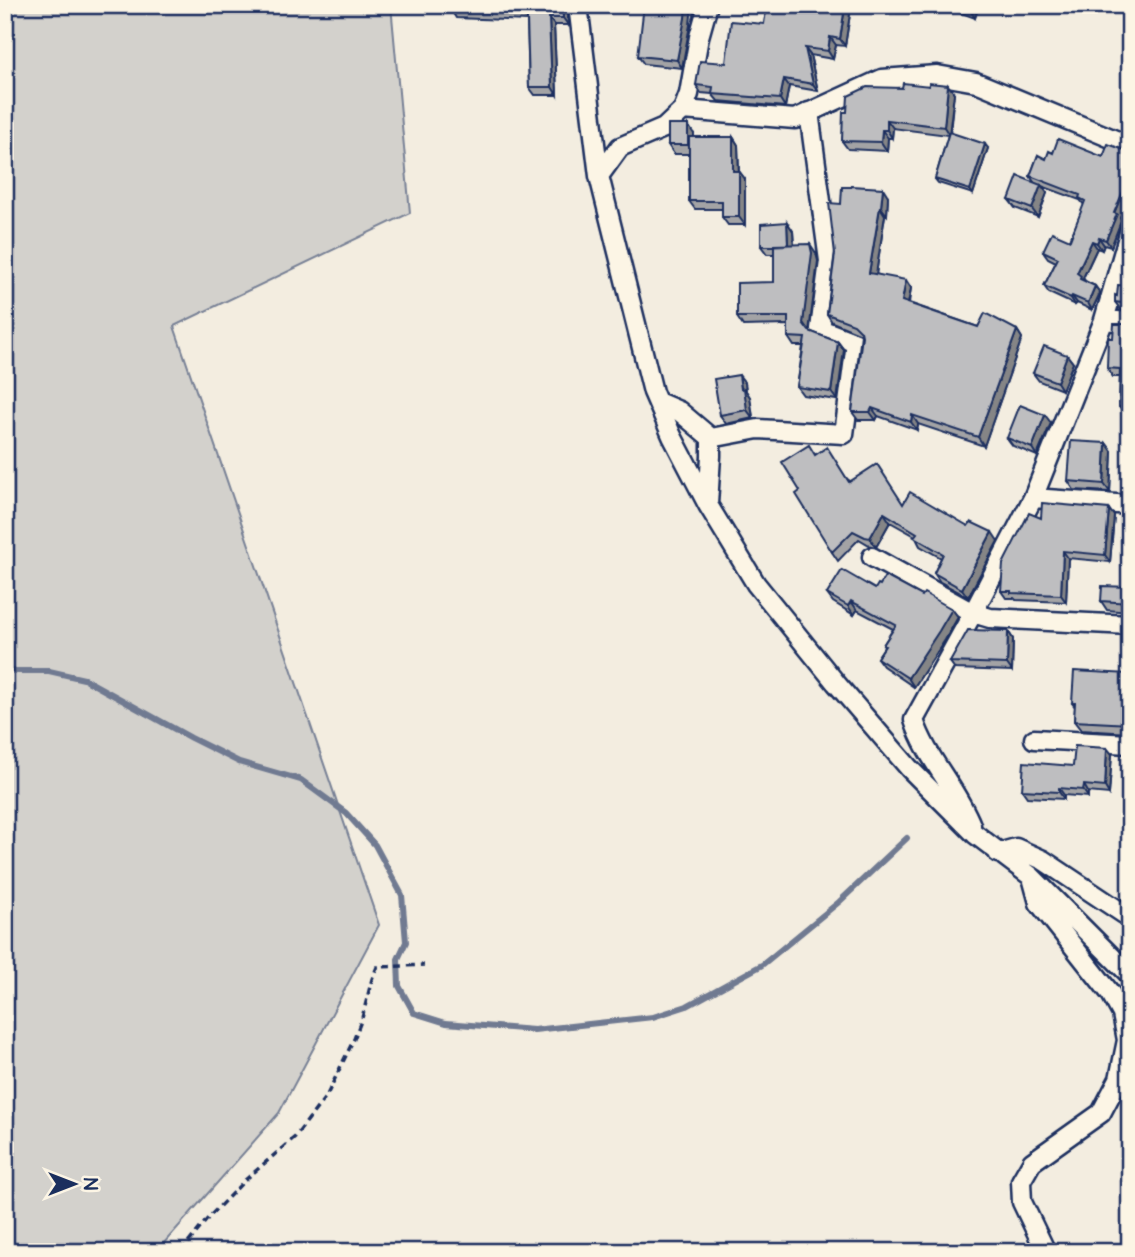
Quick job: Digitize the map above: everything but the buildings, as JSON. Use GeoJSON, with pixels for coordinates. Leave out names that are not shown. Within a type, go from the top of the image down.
{"type":"FeatureCollection","features":[{"type":"Feature","properties":{"kind":"street"},"geometry":{"type":"LineString","coordinates":[[578,5],[599,176],[653,392],[672,436],[708,505],[757,584],[836,683],[909,768],[975,834],[1032,877],[1130,975]]}},
{"type":"Feature","properties":{"kind":"street"},"geometry":{"type":"LineString","coordinates":[[599,176],[620,147],[664,128],[683,110],[689,94],[699,37],[708,5]]}},
{"type":"Feature","properties":{"kind":"street"},"geometry":{"type":"LineString","coordinates":[[683,110],[795,119],[882,79],[937,75],[976,82],[1130,146]]}},
{"type":"Feature","properties":{"kind":"street"},"geometry":{"type":"LineString","coordinates":[[710,438],[758,429],[844,435],[856,343],[820,329],[829,261],[809,112]]}},
{"type":"Feature","properties":{"kind":"street"},"geometry":{"type":"LineString","coordinates":[[975,834],[964,808],[920,739],[914,720],[1033,498],[1104,320],[1130,230]]}},
{"type":"Feature","properties":{"kind":"street"},"geometry":{"type":"LineString","coordinates":[[1104,320],[1130,322]]}},
{"type":"Feature","properties":{"kind":"street"},"geometry":{"type":"LineString","coordinates":[[658,402],[679,411],[710,438],[708,505]]}},
{"type":"Feature","properties":{"kind":"street"},"geometry":{"type":"LineString","coordinates":[[1033,498],[1130,505]]}},
{"type":"Feature","properties":{"kind":"street"},"geometry":{"type":"LineString","coordinates":[[872,557],[973,613],[990,618],[1130,625]]}},
{"type":"Feature","properties":{"kind":"street"},"geometry":{"type":"LineString","coordinates":[[1034,739],[1130,744]]}},
{"type":"Feature","properties":{"kind":"street"},"geometry":{"type":"LineString","coordinates":[[998,853],[1016,848],[1043,860],[1130,918]]}},
{"type":"Feature","properties":{"kind":"street"},"geometry":{"type":"LineString","coordinates":[[1032,877],[1039,904],[1111,994],[1122,1014],[1127,1040],[1119,1079],[1101,1113],[1032,1162],[1021,1181],[1022,1202],[1046,1252]]}},
{"type":"Feature","properties":{"kind":"path"},"geometry":{"type":"LineString","coordinates":[[181,1252],[235,1190],[295,1137],[327,1095],[354,1039],[377,967],[424,965]]}},
{"type":"Feature","properties":{"kind":"shaded area"},"geometry":{"type":"Polygon","coordinates":[[[8,5],[391,5],[410,213],[174,326],[379,925],[279,1113],[156,1252],[5,1252],[5,22],[8,5]]]}},
{"type":"Feature","properties":{"kind":"waterway"},"geometry":{"type":"LineString","coordinates":[[5,671],[49,671],[84,679],[239,762],[301,780],[346,813],[375,845],[402,895],[406,942],[398,959],[399,986],[414,1013],[446,1023],[534,1030],[653,1017],[687,1006],[762,965],[839,902],[907,838]]}}]}
